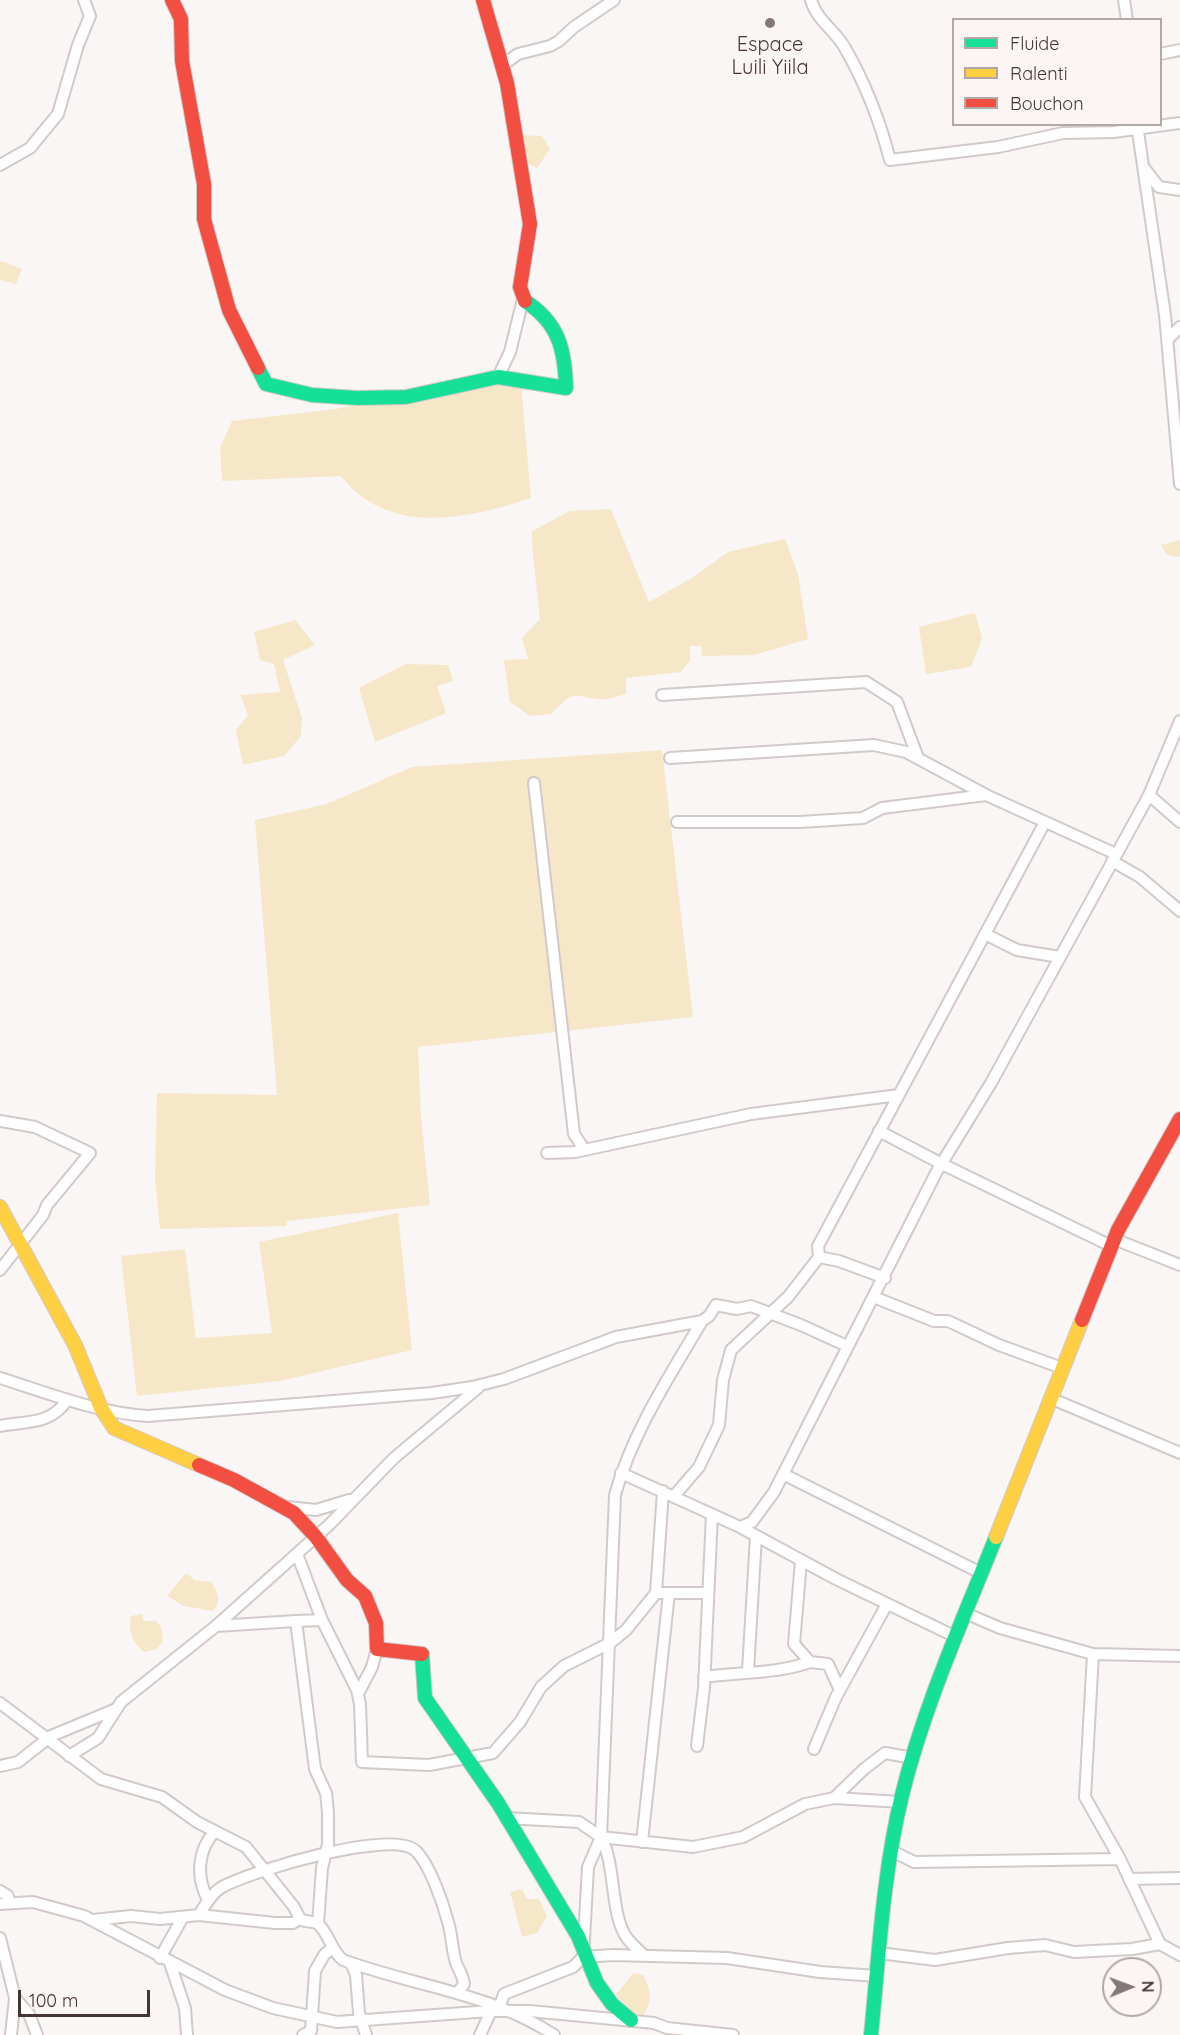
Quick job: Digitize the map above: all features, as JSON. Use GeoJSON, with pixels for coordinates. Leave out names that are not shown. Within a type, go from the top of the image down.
{"type":"FeatureCollection","features":[{"type":"Feature","properties":{"kind":"street"},"geometry":{"type":"LineString","coordinates":[[84,0],[90,16]]}},
{"type":"Feature","properties":{"kind":"street"},"geometry":{"type":"LineString","coordinates":[[0,165],[30,147],[58,114],[78,45],[95,0]]}},
{"type":"Feature","properties":{"kind":"street"},"geometry":{"type":"LineString","coordinates":[[172,0],[181,19],[182,61],[204,184],[204,219],[213,257],[236,327],[266,384],[312,395],[406,397],[498,377],[566,388],[565,359],[559,338],[539,310],[523,299]]}},
{"type":"Feature","properties":{"kind":"street"},"geometry":{"type":"LineString","coordinates":[[483,0],[503,65],[530,224],[519,280],[523,299],[510,352],[498,377]]}},
{"type":"Feature","properties":{"kind":"street"},"geometry":{"type":"LineString","coordinates":[[503,65],[527,50],[550,46],[614,0]]}},
{"type":"Feature","properties":{"kind":"street"},"geometry":{"type":"LineString","coordinates":[[811,0],[818,17],[844,46],[858,71],[881,126],[890,160],[998,147],[1063,133],[1137,127],[1157,248],[1168,339],[1180,484]]}},
{"type":"Feature","properties":{"kind":"street"},"geometry":{"type":"LineString","coordinates":[[1124,0],[1127,18]]}},
{"type":"Feature","properties":{"kind":"street"},"geometry":{"type":"LineString","coordinates":[[1162,54],[1180,50]]}},
{"type":"Feature","properties":{"kind":"street"},"geometry":{"type":"LineString","coordinates":[[1162,125],[1180,123]]}},
{"type":"Feature","properties":{"kind":"street"},"geometry":{"type":"LineString","coordinates":[[1142,166],[1156,186],[1180,190]]}},
{"type":"Feature","properties":{"kind":"street"},"geometry":{"type":"LineString","coordinates":[[1168,339],[1180,327]]}},
{"type":"Feature","properties":{"kind":"street"},"geometry":{"type":"LineString","coordinates":[[662,695],[866,682],[897,702],[918,758]]}},
{"type":"Feature","properties":{"kind":"street"},"geometry":{"type":"LineString","coordinates":[[740,1527],[752,1522],[759,1514],[783,1474],[847,1346],[876,1298],[942,1164],[985,1093],[1149,795],[1177,737],[1180,721]]}},
{"type":"Feature","properties":{"kind":"street"},"geometry":{"type":"LineString","coordinates":[[670,758],[874,745],[906,752],[986,795],[1114,857],[1180,911]]}},
{"type":"Feature","properties":{"kind":"street"},"geometry":{"type":"LineString","coordinates":[[534,783],[574,1134],[584,1149]]}},
{"type":"Feature","properties":{"kind":"street"},"geometry":{"type":"LineString","coordinates":[[677,822],[800,822],[863,818],[882,808],[986,795]]}},
{"type":"Feature","properties":{"kind":"street"},"geometry":{"type":"LineString","coordinates":[[1149,795],[1180,822]]}},
{"type":"Feature","properties":{"kind":"street"},"geometry":{"type":"LineString","coordinates":[[674,1496],[699,1467],[719,1425],[723,1380],[731,1350],[788,1297],[819,1257],[818,1246],[1045,822]]}},
{"type":"Feature","properties":{"kind":"street"},"geometry":{"type":"LineString","coordinates":[[985,934],[1017,950],[1060,957]]}},
{"type":"Feature","properties":{"kind":"street"},"geometry":{"type":"LineString","coordinates":[[547,1153],[584,1149],[751,1114],[899,1095]]}},
{"type":"Feature","properties":{"kind":"street"},"geometry":{"type":"LineString","coordinates":[[871,2035],[892,1851],[901,1802],[927,1711],[1113,1243],[1180,1119]]}},
{"type":"Feature","properties":{"kind":"street"},"geometry":{"type":"LineString","coordinates":[[0,1121],[35,1127],[90,1153],[46,1205],[43,1215],[0,1270]]}},
{"type":"Feature","properties":{"kind":"street"},"geometry":{"type":"LineString","coordinates":[[879,1131],[942,1164],[1113,1243],[1180,1265]]}},
{"type":"Feature","properties":{"kind":"street"},"geometry":{"type":"LineString","coordinates":[[0,1207],[52,1307],[75,1345],[101,1408],[119,1432],[218,1473],[285,1507],[302,1511],[316,1510],[351,1499]]}},
{"type":"Feature","properties":{"kind":"street"},"geometry":{"type":"LineString","coordinates":[[819,1257],[839,1261],[885,1278]]}},
{"type":"Feature","properties":{"kind":"street"},"geometry":{"type":"LineString","coordinates":[[876,1298],[934,1321],[948,1321],[999,1345],[1062,1368]]}},
{"type":"Feature","properties":{"kind":"street"},"geometry":{"type":"LineString","coordinates":[[480,2035],[499,2010],[504,1994],[573,1967],[583,1957],[588,1867],[601,1837],[615,1495],[621,1473],[657,1398],[702,1322],[716,1305],[738,1308],[751,1306],[847,1346]]}},
{"type":"Feature","properties":{"kind":"street"},"geometry":{"type":"LineString","coordinates":[[0,1378],[67,1400],[148,1416],[432,1393],[481,1385],[616,1337],[702,1322]]}},
{"type":"Feature","properties":{"kind":"street"},"geometry":{"type":"LineString","coordinates":[[0,1766],[18,1762],[46,1740],[116,1709],[216,1626],[316,1537],[351,1499],[412,1442],[481,1385]]}},
{"type":"Feature","properties":{"kind":"street"},"geometry":{"type":"LineString","coordinates":[[1050,1398],[1180,1453]]}},
{"type":"Feature","properties":{"kind":"street"},"geometry":{"type":"LineString","coordinates":[[0,1426],[39,1422],[57,1411],[67,1400]]}},
{"type":"Feature","properties":{"kind":"street"},"geometry":{"type":"LineString","coordinates":[[621,1473],[740,1527],[801,1561],[956,1637]]}},
{"type":"Feature","properties":{"kind":"street"},"geometry":{"type":"LineString","coordinates":[[783,1474],[981,1573]]}},
{"type":"Feature","properties":{"kind":"street"},"geometry":{"type":"LineString","coordinates":[[297,1554],[322,1620],[346,1664],[358,1694],[362,1762],[429,1765],[493,1753],[520,1722],[541,1687],[564,1666],[610,1643],[626,1630],[656,1593],[663,1491]]}},
{"type":"Feature","properties":{"kind":"street"},"geometry":{"type":"LineString","coordinates":[[285,1507],[316,1537],[347,1580],[366,1596],[376,1623],[377,1648],[372,1667],[358,1694]]}},
{"type":"Feature","properties":{"kind":"street"},"geometry":{"type":"LineString","coordinates":[[697,1746],[704,1677],[712,1514]]}},
{"type":"Feature","properties":{"kind":"street"},"geometry":{"type":"LineString","coordinates":[[748,1671],[756,1536]]}},
{"type":"Feature","properties":{"kind":"street"},"geometry":{"type":"LineString","coordinates":[[801,1561],[794,1644],[810,1662]]}},
{"type":"Feature","properties":{"kind":"street"},"geometry":{"type":"LineString","coordinates":[[656,1593],[707,1593]]}},
{"type":"Feature","properties":{"kind":"street"},"geometry":{"type":"LineString","coordinates":[[642,1842],[669,1593]]}},
{"type":"Feature","properties":{"kind":"street"},"geometry":{"type":"LineString","coordinates":[[814,1749],[840,1690],[887,1604]]}},
{"type":"Feature","properties":{"kind":"street"},"geometry":{"type":"LineString","coordinates":[[965,1613],[1000,1628],[1093,1654],[1180,1656]]}},
{"type":"Feature","properties":{"kind":"street"},"geometry":{"type":"LineString","coordinates":[[216,1626],[322,1620]]}},
{"type":"Feature","properties":{"kind":"street"},"geometry":{"type":"LineString","coordinates":[[296,1621],[315,1769],[326,1793],[328,1812],[327,1853],[322,1868],[318,1924],[332,1948],[340,1958],[351,1963],[458,1992],[554,2035]]}},
{"type":"Feature","properties":{"kind":"street"},"geometry":{"type":"LineString","coordinates":[[377,1648],[421,1653],[424,1656],[423,1695],[494,1797],[578,1936],[583,1957],[612,2004],[631,2020]]}},
{"type":"Feature","properties":{"kind":"street"},"geometry":{"type":"LineString","coordinates":[[1093,1654],[1085,1797],[1120,1859],[1160,1944],[1180,1955]]}},
{"type":"Feature","properties":{"kind":"street"},"geometry":{"type":"LineString","coordinates":[[704,1677],[748,1671],[787,1670],[810,1662],[828,1664],[840,1690]]}},
{"type":"Feature","properties":{"kind":"street"},"geometry":{"type":"LineString","coordinates":[[0,1703],[100,1779],[162,1797],[197,1822],[246,1847],[267,1870],[300,1919]]}},
{"type":"Feature","properties":{"kind":"street"},"geometry":{"type":"LineString","coordinates":[[69,1756],[98,1738],[116,1709]]}},
{"type":"Feature","properties":{"kind":"street"},"geometry":{"type":"LineString","coordinates":[[834,1798],[864,1769],[885,1753],[913,1758]]}},
{"type":"Feature","properties":{"kind":"street"},"geometry":{"type":"LineString","coordinates":[[506,1818],[579,1822],[601,1837],[693,1847],[743,1837],[805,1804],[834,1798],[901,1802]]}},
{"type":"Feature","properties":{"kind":"street"},"geometry":{"type":"LineString","coordinates":[[208,1900],[202,1888],[200,1866],[204,1847],[215,1831]]}},
{"type":"Feature","properties":{"kind":"street"},"geometry":{"type":"LineString","coordinates":[[601,1837],[608,1850],[614,1894],[626,1937],[644,1956]]}},
{"type":"Feature","properties":{"kind":"street"},"geometry":{"type":"LineString","coordinates":[[199,1915],[208,1900],[222,1887],[267,1870],[353,1847],[402,1843],[416,1850],[424,1861],[448,1923],[456,1962],[464,1984],[458,1992]]}},
{"type":"Feature","properties":{"kind":"street"},"geometry":{"type":"LineString","coordinates":[[892,1851],[914,1862],[1120,1859]]}},
{"type":"Feature","properties":{"kind":"street"},"geometry":{"type":"LineString","coordinates":[[1129,1879],[1180,1878]]}},
{"type":"Feature","properties":{"kind":"street"},"geometry":{"type":"LineString","coordinates":[[0,1891],[8,1896],[5,1903],[33,1902],[93,1920],[225,1990],[273,2008],[338,2022],[499,2010],[654,2022],[667,2028],[733,2035]]}},
{"type":"Feature","properties":{"kind":"street"},"geometry":{"type":"LineString","coordinates":[[93,1920],[131,1916],[160,1919],[199,1915],[275,1923],[293,1923],[300,1919],[318,1924]]}},
{"type":"Feature","properties":{"kind":"street"},"geometry":{"type":"LineString","coordinates":[[183,1917],[165,1960],[185,2008],[187,2035]]}},
{"type":"Feature","properties":{"kind":"street"},"geometry":{"type":"LineString","coordinates":[[0,1938],[15,1998],[11,2035]]}},
{"type":"Feature","properties":{"kind":"street"},"geometry":{"type":"LineString","coordinates":[[879,1953],[934,1960],[1008,1947],[1045,1945],[1074,1952],[1132,1949],[1160,1944]]}},
{"type":"Feature","properties":{"kind":"street"},"geometry":{"type":"LineString","coordinates":[[308,2034],[313,2016],[315,1971],[324,1954],[332,1948]]}},
{"type":"Feature","properties":{"kind":"street"},"geometry":{"type":"LineString","coordinates":[[583,1957],[727,1958],[820,1972],[877,1976]]}},
{"type":"Feature","properties":{"kind":"street"},"geometry":{"type":"LineString","coordinates":[[351,1963],[356,1975],[366,2035]]}},
{"type":"Feature","properties":{"kind":"street"},"geometry":{"type":"LineString","coordinates":[[15,1998],[29,2014],[37,2035]]}},
{"type":"Feature","properties":{"kind":"street"},"geometry":{"type":"LineString","coordinates":[[654,2022],[654,2035]]}},
{"type":"Feature","properties":{"kind":"shaded area"},"geometry":{"type":"Polygon","coordinates":[[[520,135],[542,136],[550,149],[537,168],[521,159],[520,135]]]}},
{"type":"Feature","properties":{"kind":"shaded area"},"geometry":{"type":"Polygon","coordinates":[[[0,261],[22,269],[16,284],[0,280],[0,261]]]}},
{"type":"Feature","properties":{"kind":"shaded area"},"geometry":{"type":"Polygon","coordinates":[[[500,381],[521,383],[531,498],[481,512],[430,518],[405,515],[382,508],[360,495],[341,476],[222,481],[220,448],[232,421],[335,409],[500,381]]]}},
{"type":"Feature","properties":{"kind":"shaded area"},"geometry":{"type":"Polygon","coordinates":[[[611,509],[649,602],[692,578],[728,552],[785,539],[798,574],[808,639],[754,655],[702,656],[701,646],[690,646],[690,661],[681,672],[626,678],[626,694],[604,699],[571,696],[551,714],[530,716],[510,702],[504,660],[528,659],[522,638],[540,619],[532,531],[570,511],[611,509]]]}},
{"type":"Feature","properties":{"kind":"shaded area"},"geometry":{"type":"Polygon","coordinates":[[[1180,540],[1180,557],[1167,555],[1161,545],[1180,540]]]}},
{"type":"Feature","properties":{"kind":"shaded area"},"geometry":{"type":"Polygon","coordinates":[[[975,613],[982,638],[971,667],[926,674],[919,627],[975,613]]]}},
{"type":"Feature","properties":{"kind":"shaded area"},"geometry":{"type":"Polygon","coordinates":[[[295,620],[315,645],[283,660],[302,718],[301,736],[284,756],[243,765],[236,730],[248,715],[240,695],[280,692],[274,664],[260,660],[254,632],[295,620]]]}},
{"type":"Feature","properties":{"kind":"shaded area"},"geometry":{"type":"Polygon","coordinates":[[[406,664],[448,665],[453,681],[437,686],[446,713],[375,742],[359,688],[406,664]]]}},
{"type":"Feature","properties":{"kind":"shaded area"},"geometry":{"type":"Polygon","coordinates":[[[662,750],[693,1017],[418,1047],[421,1117],[430,1205],[287,1221],[287,1226],[160,1229],[155,1179],[157,1093],[277,1095],[255,820],[327,804],[412,767],[662,750]]]}},
{"type":"Feature","properties":{"kind":"shaded area"},"geometry":{"type":"Polygon","coordinates":[[[398,1213],[412,1350],[280,1381],[137,1396],[121,1256],[185,1249],[196,1338],[272,1333],[259,1242],[398,1213]]]}},
{"type":"Feature","properties":{"kind":"shaded area"},"geometry":{"type":"Polygon","coordinates":[[[186,1573],[195,1580],[211,1582],[218,1597],[213,1611],[184,1606],[167,1596],[186,1573]]]}},
{"type":"Feature","properties":{"kind":"shaded area"},"geometry":{"type":"Polygon","coordinates":[[[142,1614],[144,1621],[156,1621],[161,1626],[163,1641],[157,1649],[144,1652],[132,1636],[131,1616],[142,1614]]]}},
{"type":"Feature","properties":{"kind":"shaded area"},"geometry":{"type":"Polygon","coordinates":[[[522,1889],[527,1899],[539,1899],[547,1916],[537,1933],[522,1937],[510,1892],[522,1889]]]}},
{"type":"Feature","properties":{"kind":"shaded area"},"geometry":{"type":"Polygon","coordinates":[[[633,1973],[643,1975],[650,1996],[646,2011],[643,2016],[638,2017],[616,1995],[633,1973]]]}},
{"type":"Feature","properties":{"kind":"traffic: fast"},"geometry":{"type":"LineString","coordinates":[[258,368],[266,384],[312,395],[357,398],[406,397],[498,377],[566,388],[564,361],[558,338],[546,319],[525,301]]}},
{"type":"Feature","properties":{"kind":"traffic: fast"},"geometry":{"type":"LineString","coordinates":[[871,2035],[886,1884],[902,1795],[932,1697],[996,1537]]}},
{"type":"Feature","properties":{"kind":"traffic: fast"},"geometry":{"type":"LineString","coordinates":[[422,1654],[425,1698],[498,1803],[578,1936],[597,1983],[612,2004],[631,2020]]}},
{"type":"Feature","properties":{"kind":"traffic: slow"},"geometry":{"type":"LineString","coordinates":[[0,1207],[75,1345],[101,1408],[114,1428],[199,1465]]}},
{"type":"Feature","properties":{"kind":"traffic: slow"},"geometry":{"type":"LineString","coordinates":[[996,1537],[1082,1320]]}},
{"type":"Feature","properties":{"kind":"traffic: jam"},"geometry":{"type":"LineString","coordinates":[[172,0],[181,19],[182,61],[204,184],[204,219],[229,310],[258,368]]}},
{"type":"Feature","properties":{"kind":"traffic: jam"},"geometry":{"type":"LineString","coordinates":[[483,0],[507,83],[530,224],[520,287],[525,301]]}},
{"type":"Feature","properties":{"kind":"traffic: jam"},"geometry":{"type":"LineString","coordinates":[[1082,1320],[1118,1230],[1180,1119]]}},
{"type":"Feature","properties":{"kind":"traffic: jam"},"geometry":{"type":"LineString","coordinates":[[199,1465],[234,1480],[294,1513],[316,1537],[347,1580],[365,1596],[376,1623],[377,1649],[422,1654]]}},
{"type":"Feature","properties":{"kind":"place","name":"Espace Luili Yiila"},"geometry":{"type":"Point","coordinates":[770,23]}}]}
